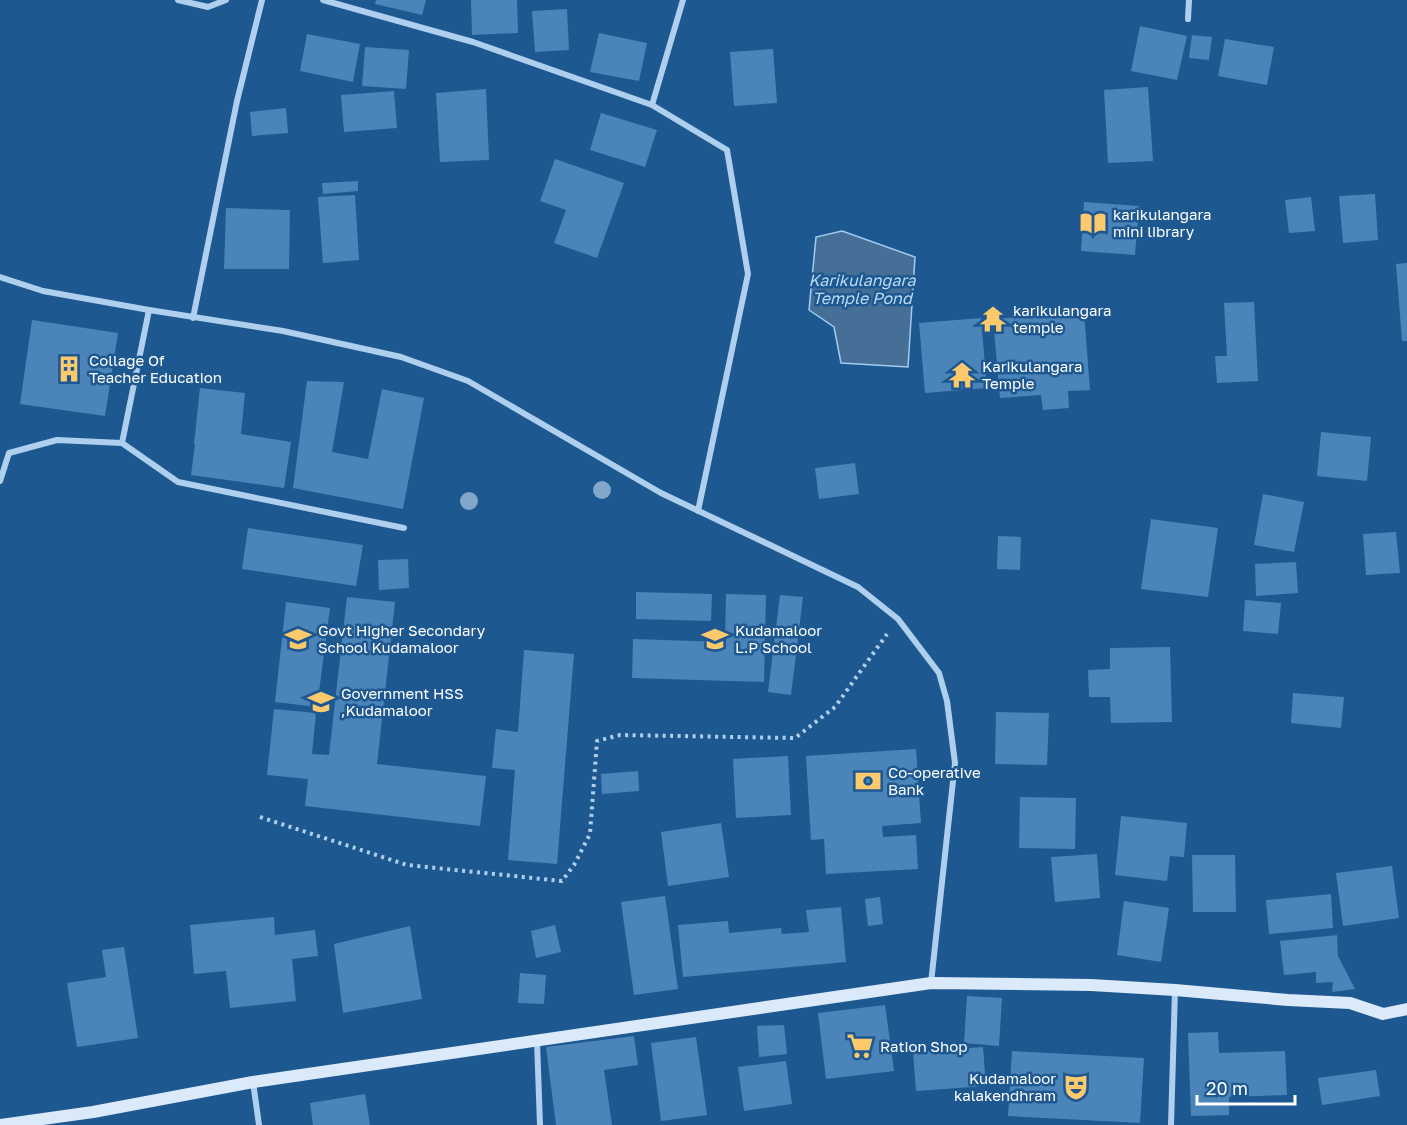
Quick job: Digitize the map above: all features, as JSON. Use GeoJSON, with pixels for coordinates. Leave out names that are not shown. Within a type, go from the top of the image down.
{"type":"FeatureCollection","features":[{"type":"Feature","properties":{"kind":"main road"},"geometry":{"type":"LineString","coordinates":[[0,1125],[93,1112],[253,1082],[931,983],[1091,985],[1350,1003],[1383,1014],[1407,1009]]}},
{"type":"Feature","properties":{"kind":"street"},"geometry":{"type":"LineString","coordinates":[[178,0],[208,7],[226,0]]}},
{"type":"Feature","properties":{"kind":"street"},"geometry":{"type":"LineString","coordinates":[[193,318],[237,101],[262,0]]}},
{"type":"Feature","properties":{"kind":"street"},"geometry":{"type":"LineString","coordinates":[[323,0],[473,42],[652,105],[727,150],[748,274],[698,511]]}},
{"type":"Feature","properties":{"kind":"street"},"geometry":{"type":"LineString","coordinates":[[652,105],[683,0]]}},
{"type":"Feature","properties":{"kind":"street"},"geometry":{"type":"LineString","coordinates":[[1188,19],[1190,0]]}},
{"type":"Feature","properties":{"kind":"street"},"geometry":{"type":"LineString","coordinates":[[0,277],[43,291],[283,332],[401,357],[468,381],[661,493],[858,587],[898,619],[939,674],[947,701],[955,763],[931,983]]}},
{"type":"Feature","properties":{"kind":"street"},"geometry":{"type":"LineString","coordinates":[[122,443],[149,310]]}},
{"type":"Feature","properties":{"kind":"street"},"geometry":{"type":"LineString","coordinates":[[0,481],[9,453],[57,440],[122,443],[178,482],[404,528]]}},
{"type":"Feature","properties":{"kind":"street"},"geometry":{"type":"LineString","coordinates":[[1171,1125],[1175,990]]}},
{"type":"Feature","properties":{"kind":"street"},"geometry":{"type":"LineString","coordinates":[[537,1040],[540,1125]]}},
{"type":"Feature","properties":{"kind":"street"},"geometry":{"type":"LineString","coordinates":[[253,1082],[259,1125]]}},
{"type":"Feature","properties":{"kind":"path"},"geometry":{"type":"LineString","coordinates":[[260,817],[407,865],[562,881],[574,865],[590,834],[597,741],[620,735],[795,738],[835,707],[898,619]]}},
{"type":"Feature","properties":{"kind":"water","name":"Karikulangara Temple Pond"},"geometry":{"type":"Polygon","coordinates":[[[842,231],[915,257],[908,367],[841,363],[834,327],[809,310],[816,237],[842,231]]]}},
{"type":"Feature","properties":{"kind":"building"},"geometry":{"type":"Polygon","coordinates":[[[376,0],[426,0],[422,15],[375,4],[376,0]]]}},
{"type":"Feature","properties":{"kind":"building"},"geometry":{"type":"Polygon","coordinates":[[[471,0],[517,0],[518,33],[472,35],[471,0]]]}},
{"type":"Feature","properties":{"kind":"building"},"geometry":{"type":"Polygon","coordinates":[[[567,9],[569,50],[535,52],[532,11],[567,9]]]}},
{"type":"Feature","properties":{"kind":"building"},"geometry":{"type":"Polygon","coordinates":[[[1140,26],[1187,36],[1177,80],[1131,71],[1140,26]]]}},
{"type":"Feature","properties":{"kind":"building"},"geometry":{"type":"Polygon","coordinates":[[[599,33],[647,43],[639,81],[590,72],[599,33]]]}},
{"type":"Feature","properties":{"kind":"building"},"geometry":{"type":"Polygon","coordinates":[[[307,34],[360,44],[353,82],[300,71],[307,34]]]}},
{"type":"Feature","properties":{"kind":"building"},"geometry":{"type":"Polygon","coordinates":[[[1192,35],[1212,37],[1209,60],[1189,58],[1192,35]]]}},
{"type":"Feature","properties":{"kind":"building"},"geometry":{"type":"Polygon","coordinates":[[[1225,39],[1274,47],[1267,85],[1218,76],[1225,39]]]}},
{"type":"Feature","properties":{"kind":"building"},"geometry":{"type":"Polygon","coordinates":[[[365,47],[409,50],[406,89],[362,86],[365,47]]]}},
{"type":"Feature","properties":{"kind":"building"},"geometry":{"type":"Polygon","coordinates":[[[773,49],[777,103],[734,106],[730,52],[773,49]]]}},
{"type":"Feature","properties":{"kind":"building"},"geometry":{"type":"Polygon","coordinates":[[[1148,87],[1153,161],[1108,163],[1104,90],[1148,87]]]}},
{"type":"Feature","properties":{"kind":"building"},"geometry":{"type":"Polygon","coordinates":[[[486,89],[489,160],[440,162],[436,93],[486,89]]]}},
{"type":"Feature","properties":{"kind":"building"},"geometry":{"type":"Polygon","coordinates":[[[394,91],[397,128],[344,132],[341,95],[394,91]]]}},
{"type":"Feature","properties":{"kind":"building"},"geometry":{"type":"Polygon","coordinates":[[[286,108],[288,133],[252,136],[250,112],[286,108]]]}},
{"type":"Feature","properties":{"kind":"building"},"geometry":{"type":"Polygon","coordinates":[[[601,113],[657,130],[645,167],[590,150],[601,113]]]}},
{"type":"Feature","properties":{"kind":"building"},"geometry":{"type":"Polygon","coordinates":[[[555,159],[624,183],[597,258],[554,243],[566,210],[540,201],[555,159]]]}},
{"type":"Feature","properties":{"kind":"building"},"geometry":{"type":"Polygon","coordinates":[[[358,181],[358,191],[323,194],[322,183],[358,181]]]}},
{"type":"Feature","properties":{"kind":"building"},"geometry":{"type":"Polygon","coordinates":[[[1375,194],[1378,240],[1343,243],[1339,196],[1375,194]]]}},
{"type":"Feature","properties":{"kind":"building"},"geometry":{"type":"Polygon","coordinates":[[[355,195],[359,260],[323,263],[318,197],[355,195]]]}},
{"type":"Feature","properties":{"kind":"building"},"geometry":{"type":"Polygon","coordinates":[[[1311,197],[1315,231],[1289,233],[1285,200],[1311,197]]]}},
{"type":"Feature","properties":{"kind":"building"},"geometry":{"type":"Polygon","coordinates":[[[1084,202],[1139,206],[1135,255],[1081,251],[1084,202]]]}},
{"type":"Feature","properties":{"kind":"building"},"geometry":{"type":"Polygon","coordinates":[[[226,208],[290,210],[289,269],[224,269],[226,208]]]}},
{"type":"Feature","properties":{"kind":"building"},"geometry":{"type":"Polygon","coordinates":[[[1407,263],[1407,341],[1402,341],[1396,264],[1407,263]]]}},
{"type":"Feature","properties":{"kind":"building"},"geometry":{"type":"Polygon","coordinates":[[[1254,302],[1258,381],[1217,383],[1215,356],[1227,356],[1224,303],[1254,302]]]}},
{"type":"Feature","properties":{"kind":"building"},"geometry":{"type":"Polygon","coordinates":[[[1084,312],[1090,390],[1068,391],[1069,408],[1043,410],[1041,395],[1000,398],[993,319],[1084,312]]]}},
{"type":"Feature","properties":{"kind":"building"},"geometry":{"type":"Polygon","coordinates":[[[981,318],[987,388],[925,393],[919,323],[981,318]]]}},
{"type":"Feature","properties":{"kind":"building","name":"Collage Of Teacher Education"},"geometry":{"type":"Polygon","coordinates":[[[32,320],[118,333],[105,416],[20,404],[32,320]]]}},
{"type":"Feature","properties":{"kind":"building"},"geometry":{"type":"Polygon","coordinates":[[[307,381],[344,382],[332,452],[368,459],[382,389],[424,398],[403,509],[293,488],[307,381]]]}},
{"type":"Feature","properties":{"kind":"building"},"geometry":{"type":"Polygon","coordinates":[[[200,388],[245,393],[241,434],[291,442],[284,488],[191,475],[200,388]]]}},
{"type":"Feature","properties":{"kind":"building"},"geometry":{"type":"Polygon","coordinates":[[[1321,432],[1371,437],[1367,481],[1317,476],[1321,432]]]}},
{"type":"Feature","properties":{"kind":"building"},"geometry":{"type":"Polygon","coordinates":[[[855,463],[859,494],[819,499],[815,468],[855,463]]]}},
{"type":"Feature","properties":{"kind":"building"},"geometry":{"type":"Polygon","coordinates":[[[1263,494],[1304,502],[1294,552],[1254,545],[1263,494]]]}},
{"type":"Feature","properties":{"kind":"building"},"geometry":{"type":"Polygon","coordinates":[[[1151,519],[1218,528],[1208,597],[1141,589],[1151,519]]]}},
{"type":"Feature","properties":{"kind":"building"},"geometry":{"type":"Polygon","coordinates":[[[248,528],[363,545],[356,586],[242,569],[248,528]]]}},
{"type":"Feature","properties":{"kind":"building"},"geometry":{"type":"Polygon","coordinates":[[[1396,532],[1400,573],[1366,575],[1363,534],[1396,532]]]}},
{"type":"Feature","properties":{"kind":"building"},"geometry":{"type":"Polygon","coordinates":[[[998,536],[1021,537],[1020,570],[997,569],[998,536]]]}},
{"type":"Feature","properties":{"kind":"building"},"geometry":{"type":"Polygon","coordinates":[[[408,559],[409,588],[379,590],[378,560],[408,559]]]}},
{"type":"Feature","properties":{"kind":"building"},"geometry":{"type":"Polygon","coordinates":[[[1296,562],[1298,593],[1256,596],[1255,564],[1296,562]]]}},
{"type":"Feature","properties":{"kind":"building"},"geometry":{"type":"Polygon","coordinates":[[[636,592],[712,594],[711,621],[636,619],[636,592]]]}},
{"type":"Feature","properties":{"kind":"building"},"geometry":{"type":"Polygon","coordinates":[[[726,594],[766,595],[764,682],[632,678],[633,639],[725,642],[726,594]]]}},
{"type":"Feature","properties":{"kind":"building"},"geometry":{"type":"Polygon","coordinates":[[[780,595],[803,597],[791,695],[768,692],[780,595]]]}},
{"type":"Feature","properties":{"kind":"building"},"geometry":{"type":"Polygon","coordinates":[[[347,597],[395,602],[377,764],[486,776],[480,826],[305,806],[308,779],[267,775],[274,709],[316,713],[312,754],[329,755],[347,597]]]}},
{"type":"Feature","properties":{"kind":"building"},"geometry":{"type":"Polygon","coordinates":[[[1245,600],[1281,603],[1278,634],[1243,631],[1245,600]]]}},
{"type":"Feature","properties":{"kind":"building"},"geometry":{"type":"Polygon","coordinates":[[[286,602],[330,608],[317,707],[275,702],[286,602]]]}},
{"type":"Feature","properties":{"kind":"building"},"geometry":{"type":"Polygon","coordinates":[[[1170,647],[1172,722],[1111,723],[1110,697],[1089,697],[1088,670],[1110,669],[1110,648],[1170,647]]]}},
{"type":"Feature","properties":{"kind":"building"},"geometry":{"type":"Polygon","coordinates":[[[524,650],[574,654],[557,864],[508,860],[515,770],[492,768],[496,729],[518,732],[524,650]]]}},
{"type":"Feature","properties":{"kind":"building"},"geometry":{"type":"Polygon","coordinates":[[[1293,693],[1344,697],[1341,728],[1291,723],[1293,693]]]}},
{"type":"Feature","properties":{"kind":"building"},"geometry":{"type":"Polygon","coordinates":[[[996,712],[1049,713],[1047,765],[995,764],[996,712]]]}},
{"type":"Feature","properties":{"kind":"building"},"geometry":{"type":"Polygon","coordinates":[[[916,749],[921,823],[882,826],[883,837],[916,835],[918,869],[826,874],[824,839],[811,840],[806,756],[916,749]]]}},
{"type":"Feature","properties":{"kind":"building"},"geometry":{"type":"Polygon","coordinates":[[[788,756],[791,815],[736,818],[733,759],[788,756]]]}},
{"type":"Feature","properties":{"kind":"building"},"geometry":{"type":"Polygon","coordinates":[[[638,771],[639,791],[602,794],[601,774],[638,771]]]}},
{"type":"Feature","properties":{"kind":"building"},"geometry":{"type":"Polygon","coordinates":[[[1020,797],[1076,798],[1075,849],[1019,848],[1020,797]]]}},
{"type":"Feature","properties":{"kind":"building"},"geometry":{"type":"Polygon","coordinates":[[[1121,816],[1187,823],[1184,857],[1170,856],[1167,881],[1115,875],[1121,816]]]}},
{"type":"Feature","properties":{"kind":"building"},"geometry":{"type":"Polygon","coordinates":[[[721,823],[729,877],[668,886],[661,832],[721,823]]]}},
{"type":"Feature","properties":{"kind":"building"},"geometry":{"type":"Polygon","coordinates":[[[1097,854],[1100,898],[1055,902],[1051,857],[1097,854]]]}},
{"type":"Feature","properties":{"kind":"building"},"geometry":{"type":"Polygon","coordinates":[[[1192,855],[1235,855],[1236,912],[1193,912],[1192,855]]]}},
{"type":"Feature","properties":{"kind":"building"},"geometry":{"type":"Polygon","coordinates":[[[1392,866],[1399,918],[1343,926],[1336,873],[1392,866]]]}},
{"type":"Feature","properties":{"kind":"building"},"geometry":{"type":"Polygon","coordinates":[[[1331,894],[1333,928],[1269,934],[1266,900],[1331,894]]]}},
{"type":"Feature","properties":{"kind":"building"},"geometry":{"type":"Polygon","coordinates":[[[665,896],[678,989],[634,995],[621,902],[665,896]]]}},
{"type":"Feature","properties":{"kind":"building"},"geometry":{"type":"Polygon","coordinates":[[[880,897],[883,924],[868,926],[865,899],[880,897]]]}},
{"type":"Feature","properties":{"kind":"building"},"geometry":{"type":"Polygon","coordinates":[[[1124,901],[1169,908],[1161,962],[1117,955],[1124,901]]]}},
{"type":"Feature","properties":{"kind":"building"},"geometry":{"type":"Polygon","coordinates":[[[841,907],[846,962],[683,977],[678,925],[728,921],[729,933],[781,928],[782,934],[809,932],[806,910],[841,907]]]}},
{"type":"Feature","properties":{"kind":"building"},"geometry":{"type":"Polygon","coordinates":[[[274,917],[275,935],[315,930],[318,956],[292,959],[296,1001],[230,1008],[226,971],[194,974],[190,925],[274,917]]]}},
{"type":"Feature","properties":{"kind":"building"},"geometry":{"type":"Polygon","coordinates":[[[555,925],[561,952],[536,958],[531,931],[555,925]]]}},
{"type":"Feature","properties":{"kind":"building"},"geometry":{"type":"Polygon","coordinates":[[[410,926],[422,999],[343,1013],[334,944],[410,926]]]}},
{"type":"Feature","properties":{"kind":"building"},"geometry":{"type":"Polygon","coordinates":[[[1337,935],[1338,956],[1355,989],[1332,992],[1333,982],[1316,983],[1316,972],[1284,975],[1280,941],[1337,935]]]}},
{"type":"Feature","properties":{"kind":"building"},"geometry":{"type":"Polygon","coordinates":[[[124,947],[138,1038],[77,1047],[67,983],[106,977],[102,950],[124,947]]]}},
{"type":"Feature","properties":{"kind":"building"},"geometry":{"type":"Polygon","coordinates":[[[520,973],[546,975],[544,1004],[518,1003],[520,973]]]}},
{"type":"Feature","properties":{"kind":"building"},"geometry":{"type":"Polygon","coordinates":[[[967,996],[1002,998],[999,1046],[964,1043],[967,996]]]}},
{"type":"Feature","properties":{"kind":"building"},"geometry":{"type":"Polygon","coordinates":[[[885,1005],[894,1071],[826,1079],[818,1013],[885,1005]]]}},
{"type":"Feature","properties":{"kind":"building"},"geometry":{"type":"Polygon","coordinates":[[[784,1025],[787,1054],[759,1057],[757,1026],[784,1025]]]}},
{"type":"Feature","properties":{"kind":"building"},"geometry":{"type":"Polygon","coordinates":[[[1218,1032],[1219,1053],[1285,1051],[1287,1095],[1229,1097],[1229,1115],[1191,1116],[1188,1033],[1218,1032]]]}},
{"type":"Feature","properties":{"kind":"building"},"geometry":{"type":"Polygon","coordinates":[[[634,1036],[638,1065],[604,1070],[612,1125],[556,1125],[546,1047],[634,1036]]]}},
{"type":"Feature","properties":{"kind":"building"},"geometry":{"type":"Polygon","coordinates":[[[696,1037],[707,1115],[661,1121],[651,1043],[696,1037]]]}},
{"type":"Feature","properties":{"kind":"building"},"geometry":{"type":"Polygon","coordinates":[[[983,1047],[986,1086],[916,1091],[913,1052],[983,1047]]]}},
{"type":"Feature","properties":{"kind":"building","name":"Kudamaloor kalakendhram"},"geometry":{"type":"Polygon","coordinates":[[[1012,1051],[1144,1058],[1140,1123],[1008,1116],[1012,1051]]]}},
{"type":"Feature","properties":{"kind":"building"},"geometry":{"type":"Polygon","coordinates":[[[786,1061],[792,1104],[744,1111],[738,1067],[786,1061]]]}},
{"type":"Feature","properties":{"kind":"building"},"geometry":{"type":"Polygon","coordinates":[[[1376,1070],[1380,1096],[1322,1105],[1318,1078],[1376,1070]]]}},
{"type":"Feature","properties":{"kind":"building"},"geometry":{"type":"Polygon","coordinates":[[[365,1094],[370,1125],[313,1125],[310,1103],[365,1094]]]}},
{"type":"Feature","properties":{"kind":"place","name":"karikulangara mini library"},"geometry":{"type":"Point","coordinates":[1093,223]}},
{"type":"Feature","properties":{"kind":"place","name":"karikulangara temple"},"geometry":{"type":"Point","coordinates":[993,319]}},
{"type":"Feature","properties":{"kind":"place","name":"Collage Of Teacher Education"},"geometry":{"type":"Point","coordinates":[69,369]}},
{"type":"Feature","properties":{"kind":"place","name":"Karikulangara Temple"},"geometry":{"type":"Point","coordinates":[962,375]}},
{"type":"Feature","properties":{"kind":"place","name":"Govt Higher Secondary School Kudamaloor"},"geometry":{"type":"Point","coordinates":[298,639]}},
{"type":"Feature","properties":{"kind":"place","name":"Kudamaloor L.P School"},"geometry":{"type":"Point","coordinates":[715,639]}},
{"type":"Feature","properties":{"kind":"place","name":"Government HSS ,Kudamaloor"},"geometry":{"type":"Point","coordinates":[321,702]}},
{"type":"Feature","properties":{"kind":"place","name":"Co-operative Bank"},"geometry":{"type":"Point","coordinates":[868,781]}},
{"type":"Feature","properties":{"kind":"place","name":"Ration Shop"},"geometry":{"type":"Point","coordinates":[860,1046]}},
{"type":"Feature","properties":{"kind":"place","name":"Kudamaloor kalakendhram"},"geometry":{"type":"Point","coordinates":[1076,1087]}}]}
